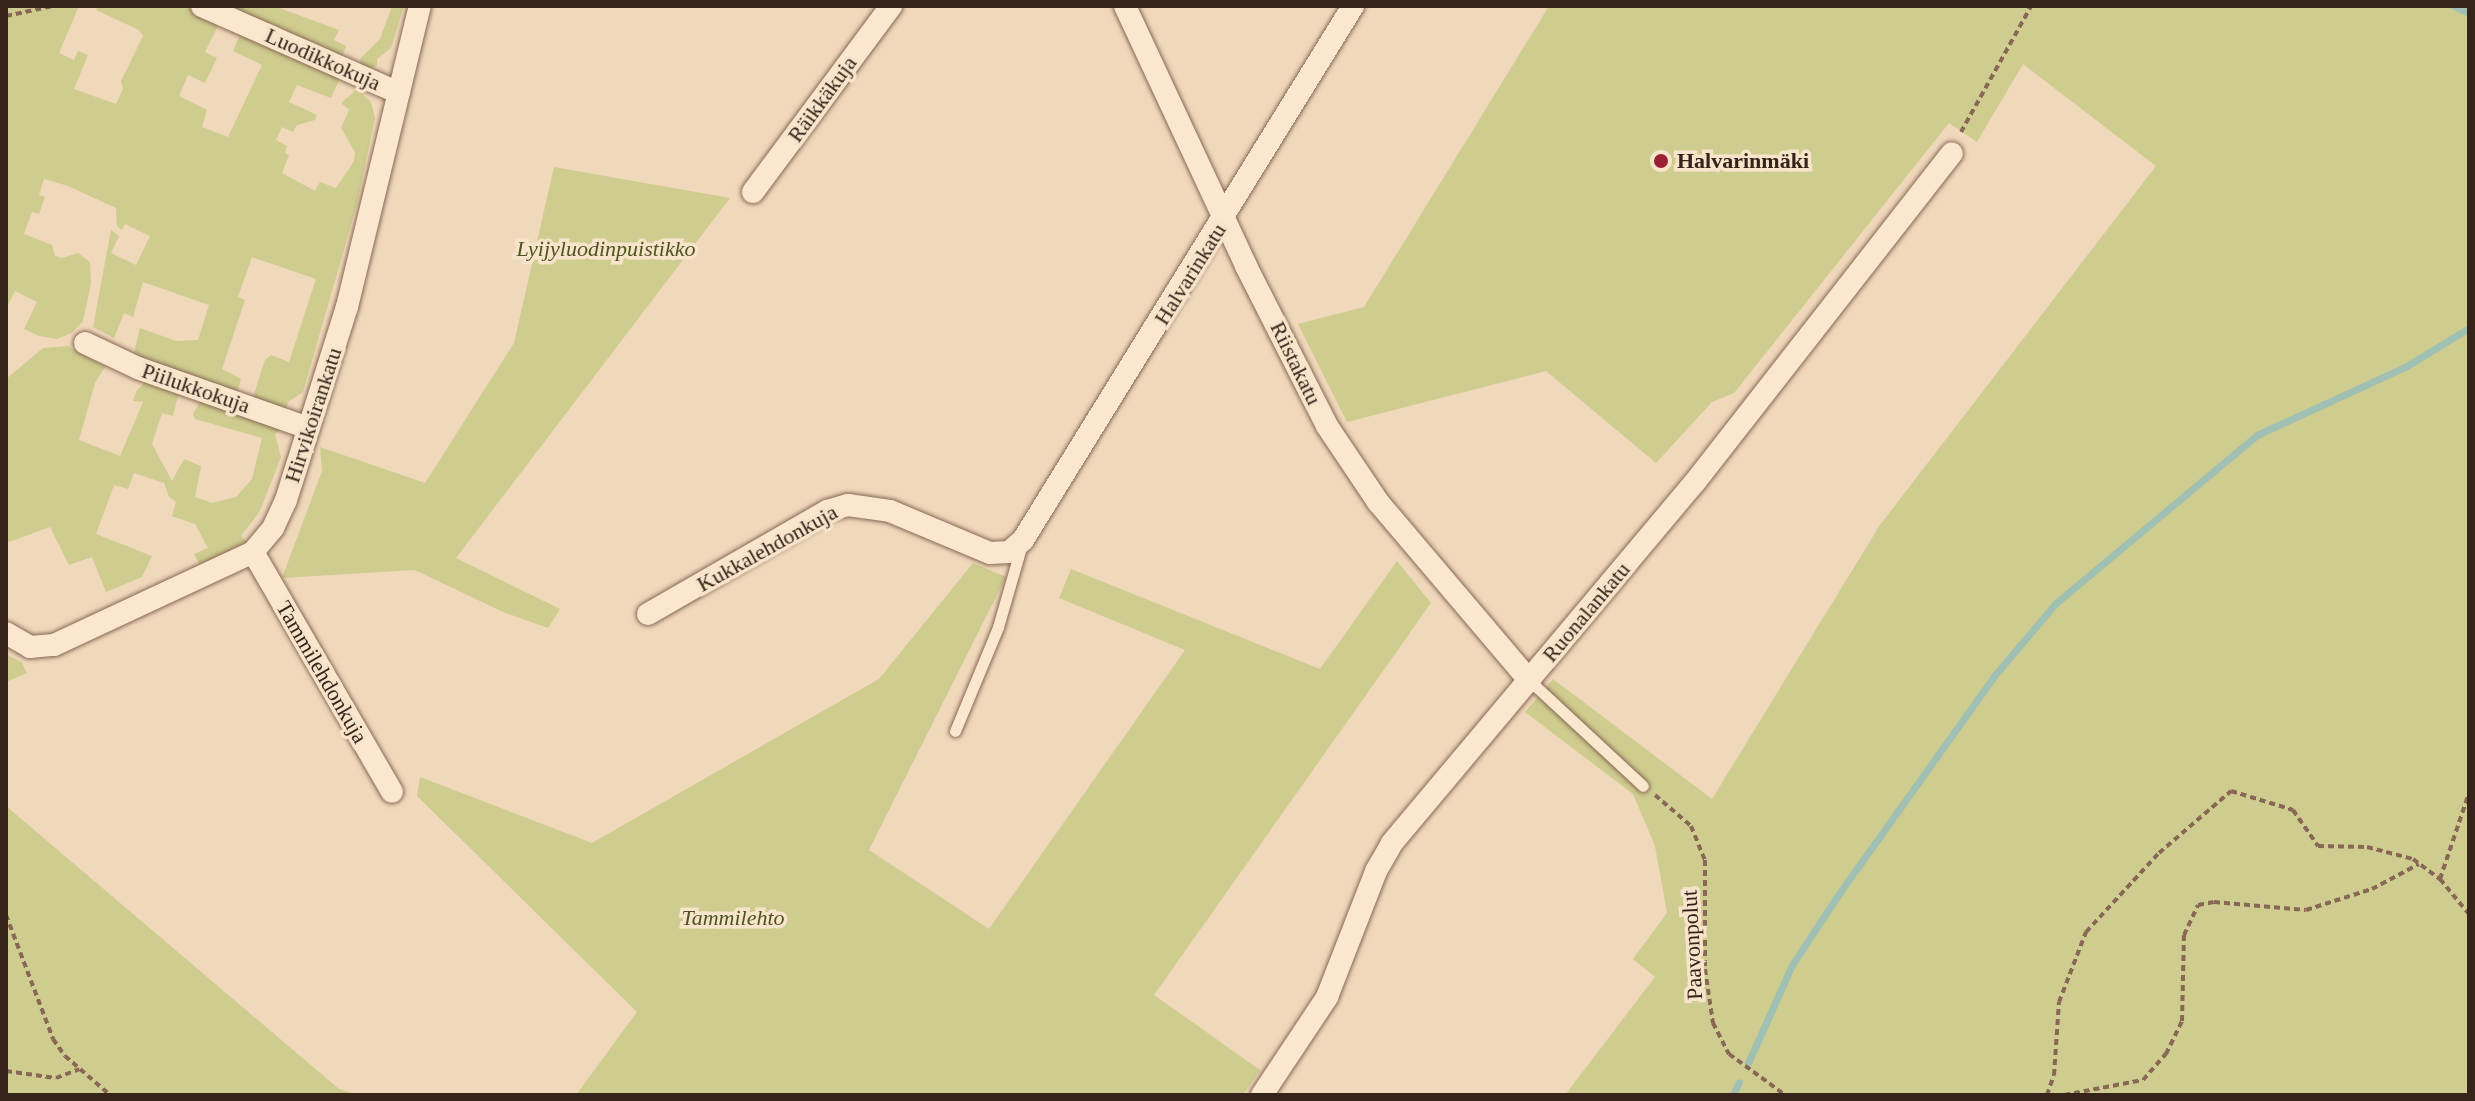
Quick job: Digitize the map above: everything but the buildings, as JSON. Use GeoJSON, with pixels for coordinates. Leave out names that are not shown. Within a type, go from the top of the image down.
{"type":"FeatureCollection","features":[{"type":"Feature","properties":{"kind":"street","name":"Luodikkokuja"},"geometry":{"type":"LineString","coordinates":[[202,6],[399,93]]}},
{"type":"Feature","properties":{"kind":"street","name":"Hirvikoirankatu"},"geometry":{"type":"LineString","coordinates":[[6,633],[30,647],[54,645],[253,552],[273,528],[286,500],[351,292],[420,6]]}},
{"type":"Feature","properties":{"kind":"street","name":"Räikkäkuja"},"geometry":{"type":"LineString","coordinates":[[753,192],[891,6]]}},
{"type":"Feature","properties":{"kind":"street","name":"Riistakatu"},"geometry":{"type":"LineString","coordinates":[[1125,6],[1327,426],[1348,461],[1449,589],[1530,681]]}},
{"type":"Feature","properties":{"kind":"street","name":"Halvarinkatu"},"geometry":{"type":"LineString","coordinates":[[1023,540],[1225,218],[1353,6]]}},
{"type":"Feature","properties":{"kind":"street","name":"Ruonalankatu"},"geometry":{"type":"LineString","coordinates":[[1262,1095],[1327,997],[1376,871],[1392,843],[1743,422],[1952,153]]}},
{"type":"Feature","properties":{"kind":"street","name":"Piilukkokuja"},"geometry":{"type":"LineString","coordinates":[[85,343],[138,368],[308,428]]}},
{"type":"Feature","properties":{"kind":"street","name":"Kukkalehdonkuja"},"geometry":{"type":"LineString","coordinates":[[648,614],[827,511],[848,505],[890,511],[990,553],[1009,552],[1023,540]]}},
{"type":"Feature","properties":{"kind":"street","name":"Tammilehdonkuja"},"geometry":{"type":"LineString","coordinates":[[253,552],[392,792]]}},
{"type":"Feature","properties":{"kind":"lane"},"geometry":{"type":"LineString","coordinates":[[955,731],[998,627],[1019,563],[1023,540]]}},
{"type":"Feature","properties":{"kind":"lane"},"geometry":{"type":"LineString","coordinates":[[1530,681],[1643,786]]}},
{"type":"Feature","properties":{"kind":"path"},"geometry":{"type":"LineString","coordinates":[[6,16],[53,6]]}},
{"type":"Feature","properties":{"kind":"path"},"geometry":{"type":"LineString","coordinates":[[1952,153],[2031,6]]}},
{"type":"Feature","properties":{"kind":"path","name":"Paavonpolut"},"geometry":{"type":"LineString","coordinates":[[1643,786],[1691,826],[1705,860],[1705,969],[1713,1023],[1729,1054],[1785,1095]]}},
{"type":"Feature","properties":{"kind":"path"},"geometry":{"type":"LineString","coordinates":[[2047,1095],[2054,1075],[2059,1002],[2086,932],[2159,853],[2231,791],[2293,810],[2318,846],[2367,847],[2419,864],[2440,879],[2469,914]]}},
{"type":"Feature","properties":{"kind":"path"},"geometry":{"type":"LineString","coordinates":[[2440,879],[2469,793]]}},
{"type":"Feature","properties":{"kind":"path"},"geometry":{"type":"LineString","coordinates":[[2064,1095],[2143,1080],[2166,1054],[2182,1021],[2184,935],[2198,905],[2214,902],[2306,910],[2372,889],[2419,864]]}},
{"type":"Feature","properties":{"kind":"path"},"geometry":{"type":"LineString","coordinates":[[6,915],[53,1039],[79,1069],[110,1095]]}},
{"type":"Feature","properties":{"kind":"path"},"geometry":{"type":"LineString","coordinates":[[6,1071],[56,1078],[79,1069]]}},
{"type":"Feature","properties":{"kind":"green space"},"geometry":{"type":"Polygon","coordinates":[[[6,6],[79,6],[59,53],[74,60],[78,51],[88,55],[74,89],[116,104],[123,89],[121,81],[143,36],[139,30],[96,10],[99,6],[183,6],[220,22],[205,52],[217,58],[205,83],[188,75],[179,96],[207,110],[202,127],[228,137],[262,65],[233,51],[241,32],[341,76],[331,98],[297,85],[289,102],[317,115],[315,120],[297,125],[293,132],[282,127],[276,140],[287,146],[285,153],[289,155],[282,173],[315,191],[320,182],[336,188],[354,161],[355,152],[341,128],[349,110],[341,103],[362,85],[369,88],[363,95],[371,102],[375,118],[357,204],[303,392],[288,402],[286,410],[252,400],[265,360],[271,355],[289,362],[316,279],[252,257],[238,297],[245,300],[222,369],[241,379],[237,394],[133,357],[140,328],[176,341],[198,340],[209,305],[143,282],[133,317],[124,313],[114,338],[93,327],[111,230],[119,236],[111,253],[136,265],[150,236],[125,224],[122,230],[117,226],[116,208],[68,186],[44,179],[39,195],[45,197],[39,214],[32,212],[24,234],[52,245],[55,256],[62,258],[78,253],[90,262],[91,283],[83,321],[72,333],[57,339],[24,329],[37,302],[15,291],[6,309],[6,19],[9,15],[6,6]]]}},
{"type":"Feature","properties":{"kind":"green space"},"geometry":{"type":"Polygon","coordinates":[[[224,6],[274,6],[339,30],[334,40],[346,46],[342,58],[224,6]]]}},
{"type":"Feature","properties":{"kind":"green space"},"geometry":{"type":"Polygon","coordinates":[[[392,6],[404,6],[391,48],[377,59],[377,66],[368,68],[360,64],[361,58],[380,39],[392,6]]]}},
{"type":"Feature","properties":{"kind":"green space"},"geometry":{"type":"Polygon","coordinates":[[[1549,6],[2450,6],[2469,16],[2469,1095],[1565,1095],[1655,977],[1633,959],[1667,913],[1655,846],[1633,794],[1525,712],[1553,679],[1712,799],[1880,525],[2156,166],[2023,64],[1977,142],[1949,123],[1734,393],[1712,402],[1656,463],[1546,371],[1347,422],[1298,324],[1364,307],[1549,6]]]}},
{"type":"Feature","properties":{"kind":"green space","name":"Lyijyluodinpuistikko"},"geometry":{"type":"Polygon","coordinates":[[[554,167],[730,198],[456,558],[560,609],[548,628],[503,612],[415,570],[282,578],[322,471],[320,447],[425,483],[514,343],[554,167]]]}},
{"type":"Feature","properties":{"kind":"green space"},"geometry":{"type":"Polygon","coordinates":[[[68,346],[105,367],[95,383],[79,440],[120,456],[143,402],[133,401],[137,390],[147,380],[179,392],[173,416],[162,413],[152,444],[172,481],[184,459],[201,466],[195,497],[212,503],[236,497],[252,479],[262,438],[195,419],[193,414],[200,402],[204,400],[280,430],[275,434],[281,457],[260,511],[241,536],[247,542],[200,565],[194,554],[208,548],[195,524],[172,516],[176,502],[169,497],[164,483],[134,473],[128,489],[114,485],[96,534],[152,556],[142,577],[106,592],[92,557],[69,565],[50,527],[6,543],[6,379],[43,348],[68,346]]]}},
{"type":"Feature","properties":{"kind":"green space","name":"Tammilehto"},"geometry":{"type":"Polygon","coordinates":[[[1397,561],[1431,603],[1154,995],[1260,1070],[1243,1095],[576,1095],[637,1012],[417,796],[420,777],[592,843],[879,679],[973,563],[1006,577],[869,850],[989,929],[1185,650],[1059,598],[1071,569],[1320,669],[1397,561]]]}},
{"type":"Feature","properties":{"kind":"green space"},"geometry":{"type":"Polygon","coordinates":[[[6,654],[22,663],[27,673],[6,682],[6,654]]]}},
{"type":"Feature","properties":{"kind":"green space"},"geometry":{"type":"Polygon","coordinates":[[[6,806],[339,1089],[358,1095],[6,1095],[6,806]]]}},
{"type":"Feature","properties":{"kind":"waterway"},"geometry":{"type":"LineString","coordinates":[[2454,6],[2469,13]]}},
{"type":"Feature","properties":{"kind":"waterway"},"geometry":{"type":"LineString","coordinates":[[1748,1063],[1792,965],[1838,895],[1994,676],[2056,603],[2257,435],[2405,367],[2469,328]]}},
{"type":"Feature","properties":{"kind":"waterway"},"geometry":{"type":"LineString","coordinates":[[1733,1095],[1739,1082]]}},
{"type":"Feature","properties":{"kind":"place","name":"Halvarinmäki"},"geometry":{"type":"Point","coordinates":[1661,161]}}]}
